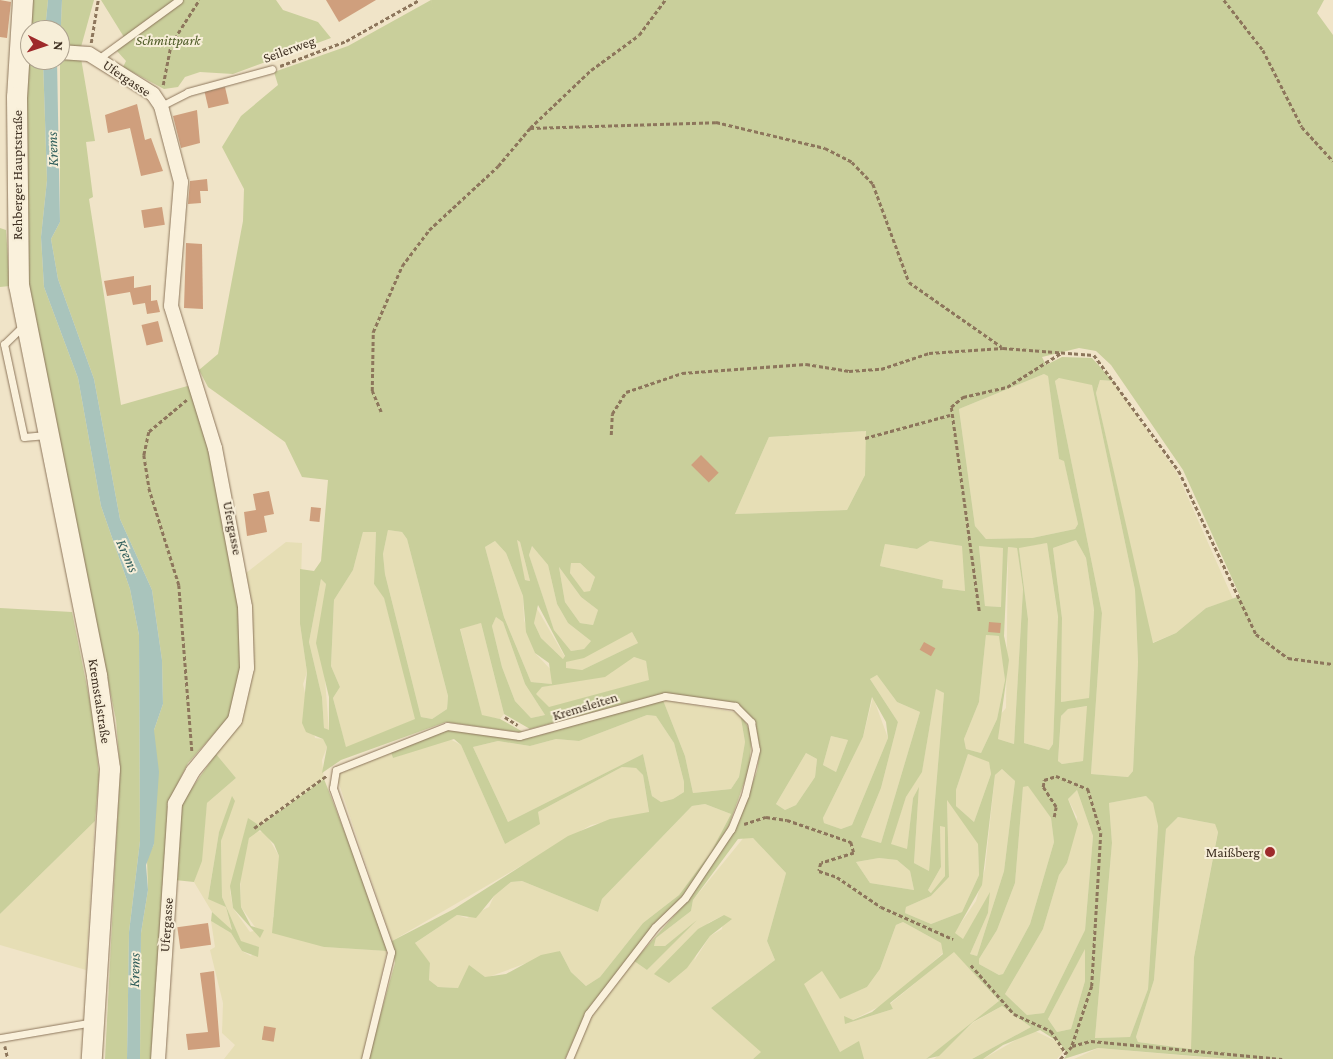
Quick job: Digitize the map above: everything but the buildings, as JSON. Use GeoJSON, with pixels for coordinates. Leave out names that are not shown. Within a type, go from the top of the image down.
{"type":"FeatureCollection","features":[{"type":"Feature","properties":{"kind":"main road","name":"Rehberger Hauptstraße"},"geometry":{"type":"LineString","coordinates":[[23,0],[24,20]]}},
{"type":"Feature","properties":{"kind":"main road","name":"Rehberger Hauptstraße"},"geometry":{"type":"LineString","coordinates":[[24,70],[17,251],[25,323],[30,349]]}},
{"type":"Feature","properties":{"kind":"main road","name":"Kremstalstraße"},"geometry":{"type":"LineString","coordinates":[[30,349],[101,694],[110,769],[92,1059]]}},
{"type":"Feature","properties":{"kind":"street"},"geometry":{"type":"LineString","coordinates":[[70,53],[90,55]]}},
{"type":"Feature","properties":{"kind":"street","name":"Ufergasse"},"geometry":{"type":"LineString","coordinates":[[90,55],[159,104],[181,189],[171,306],[230,511],[248,638],[243,696],[234,720],[193,771],[175,804],[158,1059]]}},
{"type":"Feature","properties":{"kind":"lane"},"geometry":{"type":"LineString","coordinates":[[90,55],[179,0]]}},
{"type":"Feature","properties":{"kind":"lane","name":"Seilerweg"},"geometry":{"type":"LineString","coordinates":[[159,104],[188,92],[272,69]]}},
{"type":"Feature","properties":{"kind":"lane"},"geometry":{"type":"LineString","coordinates":[[25,323],[4,344],[24,437],[48,434]]}},
{"type":"Feature","properties":{"kind":"lane","name":"Kremsleiten"},"geometry":{"type":"LineString","coordinates":[[332,778],[344,763],[447,726],[519,736],[647,699],[713,700],[745,713],[755,734],[752,770],[731,829],[685,898],[655,927],[588,1014],[569,1059]]}},
{"type":"Feature","properties":{"kind":"lane"},"geometry":{"type":"LineString","coordinates":[[332,778],[391,952],[365,1059]]}},
{"type":"Feature","properties":{"kind":"lane"},"geometry":{"type":"LineString","coordinates":[[0,1038],[94,1022]]}},
{"type":"Feature","properties":{"kind":"path"},"geometry":{"type":"LineString","coordinates":[[90,55],[98,0]]}},
{"type":"Feature","properties":{"kind":"path"},"geometry":{"type":"LineString","coordinates":[[159,104],[167,77],[171,44],[199,0]]}},
{"type":"Feature","properties":{"kind":"path","name":"Seilerweg"},"geometry":{"type":"LineString","coordinates":[[272,69],[346,41],[419,0]]}},
{"type":"Feature","properties":{"kind":"path"},"geometry":{"type":"LineString","coordinates":[[381,412],[372,391],[373,332],[402,266],[429,230],[498,166],[530,128],[591,70],[639,35],[665,0]]}},
{"type":"Feature","properties":{"kind":"path"},"geometry":{"type":"LineString","coordinates":[[1224,0],[1277,72],[1302,127],[1333,161]]}},
{"type":"Feature","properties":{"kind":"path"},"geometry":{"type":"LineString","coordinates":[[530,128],[716,122],[825,148],[852,162],[873,184],[909,282],[926,298],[1003,348]]}},
{"type":"Feature","properties":{"kind":"path"},"geometry":{"type":"LineString","coordinates":[[610,435],[612,414],[626,392],[682,373],[806,364],[849,372],[881,369],[929,353],[1003,348],[1094,355],[1107,367],[1179,471],[1256,634],[1288,658],[1333,664]]}},
{"type":"Feature","properties":{"kind":"path"},"geometry":{"type":"LineString","coordinates":[[979,610],[950,415],[956,400],[1007,387],[1062,353]]}},
{"type":"Feature","properties":{"kind":"path"},"geometry":{"type":"LineString","coordinates":[[193,771],[179,585],[149,488],[144,455],[149,432],[197,392]]}},
{"type":"Feature","properties":{"kind":"path"},"geometry":{"type":"LineString","coordinates":[[865,438],[950,415]]}},
{"type":"Feature","properties":{"kind":"path"},"geometry":{"type":"LineString","coordinates":[[254,828],[321,776],[332,778]]}},
{"type":"Feature","properties":{"kind":"path"},"geometry":{"type":"LineString","coordinates":[[1054,817],[1056,807],[1043,786],[1044,780],[1056,776],[1088,789],[1101,833],[1092,986],[1072,1046]]}},
{"type":"Feature","properties":{"kind":"path"},"geometry":{"type":"LineString","coordinates":[[731,829],[766,817],[851,842],[854,853],[822,863],[819,871],[837,877],[881,907],[953,939]]}},
{"type":"Feature","properties":{"kind":"path"},"geometry":{"type":"LineString","coordinates":[[971,965],[1014,1014],[1051,1031],[1065,1052]]}},
{"type":"Feature","properties":{"kind":"path"},"geometry":{"type":"LineString","coordinates":[[1060,1059],[1072,1046],[1090,1041],[1282,1059]]}},
{"type":"Feature","properties":{"kind":"shaded area"},"geometry":{"type":"Polygon","coordinates":[[[1044,374],[1048,375],[1059,459],[1064,460],[1078,524],[1075,529],[1032,538],[986,539],[975,526],[959,409],[1044,374]]]}},
{"type":"Feature","properties":{"kind":"shaded area"},"geometry":{"type":"Polygon","coordinates":[[[1059,378],[1089,381],[1092,385],[1135,590],[1138,662],[1133,771],[1128,777],[1091,774],[1102,613],[1055,381],[1059,378]]]}},
{"type":"Feature","properties":{"kind":"shaded area"},"geometry":{"type":"Polygon","coordinates":[[[1100,380],[1113,381],[1177,473],[1233,599],[1206,608],[1176,633],[1152,643],[1096,393],[1100,380]]]}},
{"type":"Feature","properties":{"kind":"shaded area"},"geometry":{"type":"Polygon","coordinates":[[[867,431],[865,475],[847,510],[735,514],[769,437],[867,431]]]}},
{"type":"Feature","properties":{"kind":"shaded area"},"geometry":{"type":"Polygon","coordinates":[[[388,530],[402,532],[407,539],[448,696],[447,709],[432,719],[421,717],[385,574],[383,554],[388,530]]]}},
{"type":"Feature","properties":{"kind":"shaded area"},"geometry":{"type":"Polygon","coordinates":[[[363,532],[376,532],[374,584],[384,597],[416,719],[346,748],[333,698],[340,687],[331,666],[334,600],[353,570],[363,532]]]}},
{"type":"Feature","properties":{"kind":"shaded area"},"geometry":{"type":"Polygon","coordinates":[[[517,540],[520,542],[530,581],[525,580],[514,544],[517,540]]]}},
{"type":"Feature","properties":{"kind":"shaded area"},"geometry":{"type":"Polygon","coordinates":[[[1076,540],[1086,558],[1094,610],[1089,699],[1061,702],[1062,618],[1053,548],[1076,540]]]}},
{"type":"Feature","properties":{"kind":"shaded area"},"geometry":{"type":"Polygon","coordinates":[[[495,541],[506,553],[523,596],[524,620],[535,653],[553,672],[552,684],[531,682],[504,617],[485,547],[495,541]]]}},
{"type":"Feature","properties":{"kind":"shaded area"},"geometry":{"type":"Polygon","coordinates":[[[930,541],[963,546],[965,591],[941,588],[943,580],[880,566],[885,544],[917,549],[930,541]]]}},
{"type":"Feature","properties":{"kind":"shaded area"},"geometry":{"type":"Polygon","coordinates":[[[286,542],[302,543],[300,624],[307,672],[303,684],[315,738],[323,739],[327,747],[322,760],[324,779],[260,826],[248,819],[230,891],[233,908],[250,932],[257,930],[241,907],[240,874],[249,838],[253,831],[265,832],[279,856],[280,883],[273,917],[324,947],[387,951],[362,1059],[224,1059],[235,1045],[222,1033],[223,1003],[210,950],[215,947],[211,921],[231,933],[242,951],[251,956],[258,947],[241,942],[222,897],[221,841],[233,797],[219,832],[208,898],[226,907],[232,931],[212,912],[194,882],[201,861],[207,803],[236,778],[216,754],[240,722],[253,668],[246,573],[286,542]]]}},
{"type":"Feature","properties":{"kind":"shaded area"},"geometry":{"type":"Polygon","coordinates":[[[1047,543],[1058,618],[1053,744],[1049,750],[1024,743],[1028,619],[1019,547],[1047,543]]]}},
{"type":"Feature","properties":{"kind":"shaded area"},"geometry":{"type":"Polygon","coordinates":[[[979,545],[1003,548],[1002,607],[985,606],[979,545]]]}},
{"type":"Feature","properties":{"kind":"shaded area"},"geometry":{"type":"Polygon","coordinates":[[[532,546],[548,565],[557,604],[568,623],[591,641],[584,649],[571,651],[554,630],[529,555],[532,546]]]}},
{"type":"Feature","properties":{"kind":"shaded area"},"geometry":{"type":"Polygon","coordinates":[[[1008,547],[1017,548],[1023,589],[1014,744],[998,739],[1000,715],[1006,708],[1008,547]]]}},
{"type":"Feature","properties":{"kind":"shaded area"},"geometry":{"type":"Polygon","coordinates":[[[571,563],[580,563],[595,577],[590,591],[584,593],[570,573],[571,563]]]}},
{"type":"Feature","properties":{"kind":"shaded area"},"geometry":{"type":"Polygon","coordinates":[[[559,567],[581,597],[598,610],[593,625],[580,623],[565,602],[559,567]]]}},
{"type":"Feature","properties":{"kind":"shaded area"},"geometry":{"type":"Polygon","coordinates":[[[321,579],[326,584],[321,628],[329,731],[324,728],[322,697],[309,642],[321,579]]]}},
{"type":"Feature","properties":{"kind":"shaded area"},"geometry":{"type":"Polygon","coordinates":[[[535,605],[565,657],[563,659],[541,638],[534,623],[535,605]]]}},
{"type":"Feature","properties":{"kind":"shaded area"},"geometry":{"type":"Polygon","coordinates":[[[496,617],[503,622],[525,684],[545,715],[531,718],[515,701],[502,667],[492,626],[496,617]]]}},
{"type":"Feature","properties":{"kind":"shaded area"},"geometry":{"type":"Polygon","coordinates":[[[481,623],[504,714],[500,719],[482,716],[460,628],[481,623]]]}},
{"type":"Feature","properties":{"kind":"shaded area"},"geometry":{"type":"Polygon","coordinates":[[[632,632],[638,643],[582,670],[566,669],[566,662],[632,632]]]}},
{"type":"Feature","properties":{"kind":"shaded area"},"geometry":{"type":"Polygon","coordinates":[[[986,635],[1000,636],[1005,680],[997,719],[981,753],[966,749],[964,739],[979,702],[986,635]]]}},
{"type":"Feature","properties":{"kind":"shaded area"},"geometry":{"type":"Polygon","coordinates":[[[634,657],[646,661],[650,680],[549,708],[535,694],[542,687],[611,673],[617,664],[634,657]]]}},
{"type":"Feature","properties":{"kind":"shaded area"},"geometry":{"type":"Polygon","coordinates":[[[877,675],[897,702],[920,712],[881,843],[861,837],[881,788],[898,722],[870,679],[877,675]]]}},
{"type":"Feature","properties":{"kind":"shaded area"},"geometry":{"type":"Polygon","coordinates":[[[936,689],[944,693],[929,871],[914,863],[919,788],[913,798],[907,850],[890,844],[906,797],[922,771],[936,689]]]}},
{"type":"Feature","properties":{"kind":"shaded area"},"geometry":{"type":"Polygon","coordinates":[[[873,697],[888,738],[852,825],[841,829],[824,823],[823,818],[863,737],[873,697]]]}},
{"type":"Feature","properties":{"kind":"shaded area"},"geometry":{"type":"Polygon","coordinates":[[[663,700],[740,713],[745,742],[739,777],[731,789],[693,793],[685,756],[663,700]]]}},
{"type":"Feature","properties":{"kind":"shaded area"},"geometry":{"type":"Polygon","coordinates":[[[1088,706],[1083,761],[1062,764],[1058,761],[1061,716],[1068,709],[1088,706]]]}},
{"type":"Feature","properties":{"kind":"shaded area"},"geometry":{"type":"Polygon","coordinates":[[[647,715],[656,716],[674,743],[684,782],[684,792],[673,799],[661,802],[652,796],[643,754],[508,822],[473,747],[498,741],[530,746],[556,739],[579,741],[647,715]]]}},
{"type":"Feature","properties":{"kind":"shaded area"},"geometry":{"type":"Polygon","coordinates":[[[831,736],[848,740],[836,772],[823,765],[831,736]]]}},
{"type":"Feature","properties":{"kind":"shaded area"},"geometry":{"type":"Polygon","coordinates":[[[448,738],[461,745],[505,844],[538,812],[622,767],[636,768],[643,775],[649,813],[591,825],[392,941],[337,778],[340,771],[390,750],[393,758],[448,738]]]}},
{"type":"Feature","properties":{"kind":"shaded area"},"geometry":{"type":"Polygon","coordinates":[[[806,753],[817,759],[815,777],[796,805],[785,810],[776,804],[806,753]]]}},
{"type":"Feature","properties":{"kind":"shaded area"},"geometry":{"type":"Polygon","coordinates":[[[968,754],[989,761],[991,774],[974,822],[956,806],[956,790],[968,754]]]}},
{"type":"Feature","properties":{"kind":"shaded area"},"geometry":{"type":"Polygon","coordinates":[[[1002,769],[1015,781],[1004,871],[977,956],[970,954],[988,913],[990,893],[963,940],[954,933],[976,901],[985,869],[995,775],[1002,769]]]}},
{"type":"Feature","properties":{"kind":"shaded area"},"geometry":{"type":"Polygon","coordinates":[[[1028,785],[1051,818],[1054,842],[1030,924],[1003,974],[999,975],[979,964],[979,959],[997,930],[1015,883],[1023,787],[1028,785]]]}},
{"type":"Feature","properties":{"kind":"shaded area"},"geometry":{"type":"Polygon","coordinates":[[[1077,790],[1093,836],[1085,930],[1044,1013],[1027,1015],[1005,994],[1043,929],[1059,875],[1067,863],[1077,817],[1068,799],[1077,790]]]}},
{"type":"Feature","properties":{"kind":"shaded area"},"geometry":{"type":"Polygon","coordinates":[[[1146,796],[1154,803],[1158,826],[1148,989],[1130,1037],[1095,1038],[1112,843],[1109,803],[1146,796]]]}},
{"type":"Feature","properties":{"kind":"shaded area"},"geometry":{"type":"Polygon","coordinates":[[[947,799],[978,843],[979,875],[962,912],[931,924],[905,913],[906,907],[931,896],[949,877],[947,799]]]}},
{"type":"Feature","properties":{"kind":"shaded area"},"geometry":{"type":"Polygon","coordinates":[[[705,804],[731,814],[711,852],[679,895],[643,923],[600,977],[586,986],[571,972],[560,951],[458,988],[438,987],[429,980],[430,963],[414,944],[457,915],[467,918],[489,907],[494,896],[511,882],[522,881],[598,912],[602,899],[692,806],[705,804]]]}},
{"type":"Feature","properties":{"kind":"shaded area"},"geometry":{"type":"Polygon","coordinates":[[[1178,817],[1215,824],[1218,831],[1194,957],[1192,1049],[1138,1042],[1136,1037],[1154,980],[1166,829],[1178,817]]]}},
{"type":"Feature","properties":{"kind":"shaded area"},"geometry":{"type":"Polygon","coordinates":[[[95,821],[86,970],[0,945],[0,914],[95,821]]]}},
{"type":"Feature","properties":{"kind":"shaded area"},"geometry":{"type":"Polygon","coordinates":[[[940,826],[945,826],[945,876],[932,893],[928,890],[941,867],[940,826]]]}},
{"type":"Feature","properties":{"kind":"shaded area"},"geometry":{"type":"Polygon","coordinates":[[[745,836],[753,838],[786,873],[767,941],[775,960],[711,1008],[762,1052],[753,1059],[573,1059],[591,1017],[634,961],[647,970],[690,926],[665,946],[654,946],[656,938],[691,911],[693,900],[745,836]],[[724,915],[708,923],[694,961],[710,936],[722,929],[724,915]]]}},
{"type":"Feature","properties":{"kind":"shaded area"},"geometry":{"type":"Polygon","coordinates":[[[879,858],[897,860],[910,871],[914,890],[870,883],[856,862],[879,858]]]}},
{"type":"Feature","properties":{"kind":"shaded area"},"geometry":{"type":"Polygon","coordinates":[[[903,922],[941,943],[943,953],[888,1002],[845,1024],[893,1009],[890,1004],[954,951],[999,1002],[926,1059],[864,1059],[853,1048],[840,1052],[803,984],[822,970],[840,998],[867,987],[880,969],[896,925],[903,922]]]}},
{"type":"Feature","properties":{"kind":"shaded area"},"geometry":{"type":"Polygon","coordinates":[[[1085,948],[1085,981],[1071,1029],[1057,1032],[1048,1019],[1085,948]]]}},
{"type":"Feature","properties":{"kind":"shaded area"},"geometry":{"type":"Polygon","coordinates":[[[1002,1006],[1031,1027],[972,1059],[934,1059],[974,1022],[1002,1006]]]}},
{"type":"Feature","properties":{"kind":"shaded area"},"geometry":{"type":"Polygon","coordinates":[[[1033,1030],[1060,1043],[1063,1052],[1057,1059],[983,1059],[1033,1030]]]}},
{"type":"Feature","properties":{"kind":"shaded area"},"geometry":{"type":"Polygon","coordinates":[[[1098,1048],[1190,1056],[1229,1059],[1074,1059],[1098,1048]]]}},
{"type":"Feature","properties":{"kind":"green space"},"geometry":{"type":"Polygon","coordinates":[[[30,0],[48,0],[46,20],[30,20],[30,0]]]}},
{"type":"Feature","properties":{"kind":"green space"},"geometry":{"type":"Polygon","coordinates":[[[62,0],[94,0],[81,47],[70,47],[70,20],[61,20],[62,0]]]}},
{"type":"Feature","properties":{"kind":"green space","name":"Schmittpark"},"geometry":{"type":"Polygon","coordinates":[[[101,0],[276,0],[283,10],[318,22],[331,38],[233,74],[200,72],[185,77],[178,87],[164,89],[123,67],[126,61],[117,51],[127,42],[101,0]]]}},
{"type":"Feature","properties":{"kind":"green space"},"geometry":{"type":"Polygon","coordinates":[[[431,0],[1324,0],[1317,13],[1333,35],[1333,1059],[1229,1059],[1098,1048],[1064,1059],[1067,1054],[1060,1043],[1040,1030],[1003,1045],[983,1059],[972,1059],[1031,1027],[1002,1006],[973,1022],[939,1056],[926,1059],[999,1001],[954,952],[890,1003],[893,1009],[845,1024],[844,1016],[853,1020],[872,1012],[943,954],[941,943],[903,922],[896,925],[880,969],[867,987],[840,999],[822,971],[804,984],[840,1052],[859,1041],[864,1059],[753,1059],[761,1052],[711,1008],[775,960],[767,941],[786,873],[753,838],[738,839],[693,900],[691,911],[656,938],[654,946],[665,946],[697,920],[647,970],[634,961],[688,900],[734,832],[757,771],[760,750],[755,721],[735,703],[665,693],[530,729],[504,714],[481,623],[460,629],[482,715],[500,719],[525,733],[446,722],[341,760],[322,773],[327,747],[323,739],[306,732],[302,723],[307,672],[300,624],[300,569],[314,571],[321,561],[328,480],[302,477],[285,442],[208,387],[199,370],[218,354],[243,221],[244,189],[222,147],[241,116],[278,85],[274,72],[348,46],[431,0]],[[1079,348],[1042,357],[1046,365],[1062,357],[1092,358],[1113,381],[1100,380],[1096,393],[1153,643],[1176,633],[1206,608],[1240,596],[1183,470],[1111,365],[1096,351],[1079,348]],[[1044,374],[959,409],[975,526],[986,539],[1032,538],[1075,529],[1078,524],[1064,461],[1059,459],[1048,376],[1044,374]],[[1059,378],[1055,381],[1102,613],[1091,774],[1128,777],[1133,771],[1138,662],[1135,590],[1092,385],[1059,378]],[[866,431],[769,437],[735,514],[847,510],[865,475],[866,431]],[[388,530],[383,554],[385,574],[421,717],[432,719],[447,709],[448,696],[407,539],[402,532],[388,530]],[[363,532],[353,570],[334,600],[331,666],[340,687],[333,698],[346,747],[415,719],[384,598],[374,584],[376,532],[363,532]],[[517,540],[525,580],[530,581],[520,542],[517,540]],[[1076,540],[1053,548],[1062,618],[1061,702],[1089,698],[1094,610],[1086,558],[1076,540]],[[495,541],[485,547],[504,617],[531,682],[552,684],[549,663],[535,653],[526,632],[523,596],[506,553],[495,541]],[[930,541],[917,549],[885,544],[880,566],[943,580],[942,588],[965,591],[962,546],[930,541]],[[1047,543],[1019,548],[1028,619],[1024,743],[1049,750],[1053,744],[1058,617],[1047,543]],[[532,546],[529,555],[554,630],[571,651],[584,649],[591,641],[568,623],[557,604],[548,565],[532,546]],[[979,546],[985,606],[1001,607],[1003,548],[979,546]],[[1008,547],[1004,636],[1009,660],[998,739],[1014,744],[1023,589],[1017,548],[1008,547]],[[571,563],[570,573],[584,592],[590,591],[595,577],[580,563],[571,563]],[[559,567],[565,602],[580,623],[593,625],[598,610],[581,597],[559,567]],[[321,579],[309,642],[322,697],[324,728],[329,730],[329,697],[316,643],[326,584],[321,579]],[[538,605],[534,623],[541,638],[563,659],[565,656],[538,605]],[[496,617],[492,626],[502,667],[515,701],[531,718],[545,715],[525,684],[503,622],[496,617]],[[632,632],[584,658],[566,662],[566,668],[582,670],[638,643],[632,632]],[[986,635],[979,702],[964,739],[966,749],[981,753],[997,719],[1005,680],[999,636],[986,635]],[[634,657],[605,677],[542,687],[536,694],[549,707],[649,680],[646,661],[634,657]],[[877,675],[870,679],[898,722],[881,788],[861,837],[881,843],[920,712],[897,702],[877,675]],[[936,689],[922,772],[906,797],[891,844],[907,849],[913,798],[919,787],[914,863],[929,871],[944,693],[936,689]],[[872,697],[863,737],[823,818],[824,823],[841,829],[852,825],[888,738],[886,722],[872,697]],[[1087,706],[1068,709],[1061,716],[1058,761],[1062,764],[1083,761],[1087,706]],[[831,736],[823,765],[836,772],[848,740],[831,736]],[[806,753],[776,804],[785,810],[796,805],[815,777],[817,759],[806,753]],[[968,754],[956,790],[956,806],[974,822],[991,774],[989,762],[968,754]],[[1002,769],[995,775],[982,885],[955,933],[963,939],[990,892],[988,913],[970,954],[977,956],[1004,871],[1015,781],[1002,769]],[[1028,786],[1023,787],[1015,883],[997,930],[979,959],[979,964],[999,975],[1003,974],[1030,924],[1054,842],[1051,818],[1028,786]],[[1077,790],[1068,799],[1078,824],[1067,863],[1059,875],[1043,929],[1005,994],[1027,1015],[1044,1013],[1085,930],[1093,836],[1077,790]],[[1146,796],[1109,803],[1112,843],[1095,1038],[1130,1037],[1148,989],[1158,826],[1153,803],[1146,796]],[[947,800],[949,877],[931,896],[906,907],[905,913],[931,924],[962,912],[979,875],[978,844],[947,800]],[[1178,817],[1166,829],[1154,980],[1136,1037],[1138,1042],[1191,1049],[1194,957],[1218,832],[1215,824],[1178,817]],[[940,826],[941,867],[928,890],[931,893],[945,876],[945,827],[940,826]],[[879,858],[856,862],[870,883],[914,890],[910,871],[897,860],[879,858]],[[1085,949],[1048,1019],[1057,1032],[1071,1029],[1085,981],[1085,949]]]}},
{"type":"Feature","properties":{"kind":"green space"},"geometry":{"type":"Polygon","coordinates":[[[70,57],[81,58],[95,141],[86,142],[93,197],[89,199],[121,405],[191,385],[211,448],[240,607],[241,667],[229,717],[188,763],[171,797],[152,1059],[140,1059],[141,933],[148,890],[147,859],[154,844],[154,730],[163,704],[162,660],[152,590],[120,519],[94,379],[58,279],[51,239],[60,222],[60,70],[70,70],[70,57]]]}},
{"type":"Feature","properties":{"kind":"green space"},"geometry":{"type":"Polygon","coordinates":[[[27,70],[43,70],[47,180],[41,237],[44,287],[78,378],[101,506],[130,589],[139,635],[140,841],[129,932],[127,1059],[105,1059],[120,769],[116,720],[27,284],[27,70]]]}},
{"type":"Feature","properties":{"kind":"green space"},"geometry":{"type":"Polygon","coordinates":[[[0,228],[6,230],[10,286],[0,287],[0,228]]]}},
{"type":"Feature","properties":{"kind":"green space"},"geometry":{"type":"Polygon","coordinates":[[[0,608],[72,612],[94,722],[99,775],[95,821],[0,914],[0,608]]]}},
{"type":"Feature","properties":{"kind":"green space"},"geometry":{"type":"Polygon","coordinates":[[[663,700],[685,756],[693,793],[731,789],[739,777],[745,742],[740,713],[752,734],[749,769],[728,828],[683,896],[586,1013],[565,1059],[368,1059],[395,963],[392,941],[454,909],[568,836],[610,819],[649,812],[643,775],[636,768],[622,767],[538,812],[540,824],[505,844],[461,745],[454,739],[393,758],[390,750],[448,730],[533,737],[663,700]],[[647,715],[579,741],[556,739],[530,746],[498,741],[473,747],[508,822],[643,754],[652,796],[661,802],[673,799],[684,792],[684,782],[674,743],[656,716],[647,715]],[[705,804],[692,806],[602,899],[598,912],[522,881],[511,882],[494,896],[476,918],[457,915],[415,943],[430,963],[429,980],[438,987],[458,988],[469,965],[485,977],[506,974],[541,955],[560,951],[571,972],[586,986],[600,977],[643,923],[679,895],[711,852],[731,814],[705,804]]]}},
{"type":"Feature","properties":{"kind":"green space"},"geometry":{"type":"Polygon","coordinates":[[[216,754],[236,778],[207,803],[202,861],[194,882],[175,880],[180,805],[216,754]]]}},
{"type":"Feature","properties":{"kind":"green space"},"geometry":{"type":"Polygon","coordinates":[[[324,779],[375,910],[387,951],[324,947],[272,933],[279,856],[274,844],[260,830],[249,838],[240,884],[241,907],[251,926],[264,930],[260,938],[233,908],[230,886],[248,818],[260,826],[324,779]]]}},
{"type":"Feature","properties":{"kind":"green space"},"geometry":{"type":"Polygon","coordinates":[[[232,796],[235,801],[221,841],[222,897],[241,941],[259,947],[258,957],[242,951],[231,933],[211,921],[212,912],[232,930],[226,907],[208,899],[219,832],[232,796]]]}},
{"type":"Feature","properties":{"kind":"green space"},"geometry":{"type":"Polygon","coordinates":[[[724,915],[732,919],[710,936],[687,968],[669,983],[654,974],[698,929],[724,915]]]}},
{"type":"Feature","properties":{"kind":"water"},"geometry":{"type":"Polygon","coordinates":[[[48,0],[62,0],[61,20],[46,20],[48,0]]]}},
{"type":"Feature","properties":{"kind":"water","name":"Krems"},"geometry":{"type":"Polygon","coordinates":[[[43,70],[57,70],[60,222],[51,239],[58,279],[94,379],[120,519],[152,590],[162,660],[163,704],[154,730],[159,772],[154,844],[146,865],[148,890],[141,933],[140,1059],[127,1059],[129,932],[140,841],[139,635],[130,589],[101,506],[78,378],[44,287],[41,237],[47,180],[43,70]]]}},
{"type":"Feature","properties":{"kind":"place","name":"Maißberg"},"geometry":{"type":"Point","coordinates":[1270,852]}}]}
